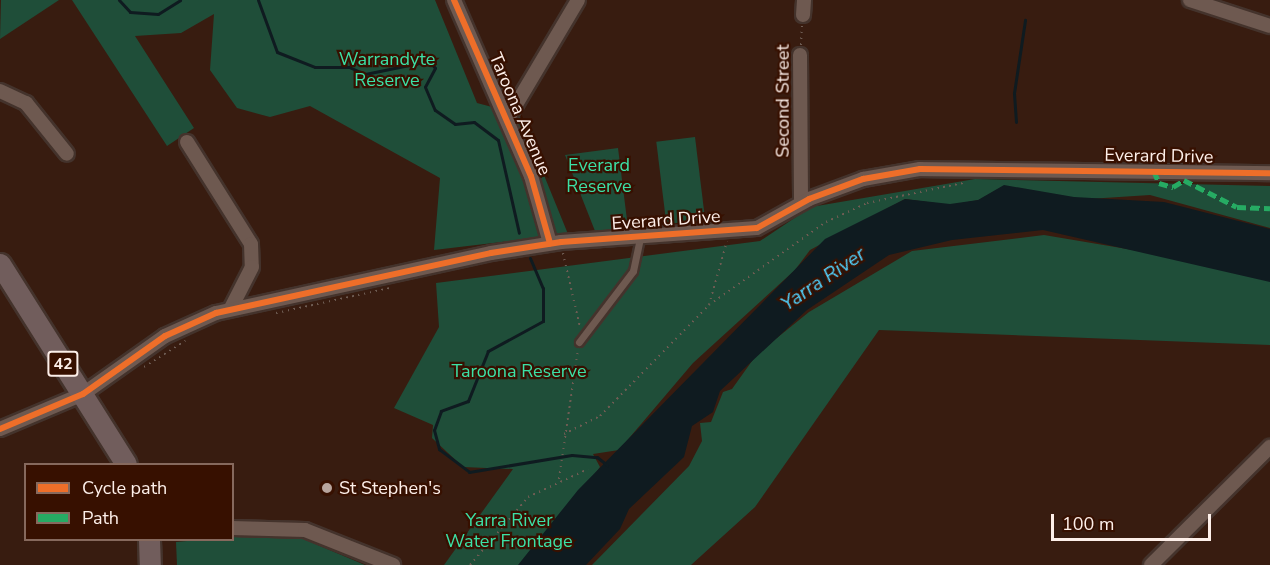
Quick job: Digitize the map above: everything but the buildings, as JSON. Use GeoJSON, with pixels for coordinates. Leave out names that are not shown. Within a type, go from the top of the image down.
{"type":"FeatureCollection","features":[{"type":"Feature","properties":{"kind":"main road","name":"42"},"geometry":{"type":"LineString","coordinates":[[0,264],[125,463]]}},
{"type":"Feature","properties":{"kind":"main road"},"geometry":{"type":"LineString","coordinates":[[149,541],[150,565]]}},
{"type":"Feature","properties":{"kind":"street","name":"Taroona Avenue"},"geometry":{"type":"LineString","coordinates":[[454,0],[508,118],[555,242]]}},
{"type":"Feature","properties":{"kind":"street"},"geometry":{"type":"LineString","coordinates":[[508,118],[578,0]]}},
{"type":"Feature","properties":{"kind":"street"},"geometry":{"type":"LineString","coordinates":[[803,15],[804,0]]}},
{"type":"Feature","properties":{"kind":"street"},"geometry":{"type":"LineString","coordinates":[[1190,0],[1270,26]]}},
{"type":"Feature","properties":{"kind":"street","name":"Second Street"},"geometry":{"type":"LineString","coordinates":[[800,56],[801,202]]}},
{"type":"Feature","properties":{"kind":"street"},"geometry":{"type":"LineString","coordinates":[[0,91],[26,103],[67,154]]}},
{"type":"Feature","properties":{"kind":"street"},"geometry":{"type":"LineString","coordinates":[[187,142],[251,244],[252,267],[231,308]]}},
{"type":"Feature","properties":{"kind":"street","name":"Everard Drive"},"geometry":{"type":"LineString","coordinates":[[0,429],[83,394],[165,336],[231,308],[555,242],[640,238],[757,228],[801,202],[863,179],[920,169],[1270,173]]}},
{"type":"Feature","properties":{"kind":"street"},"geometry":{"type":"LineString","coordinates":[[1151,565],[1270,447]]}},
{"type":"Feature","properties":{"kind":"street"},"geometry":{"type":"LineString","coordinates":[[234,528],[304,530],[393,565]]}},
{"type":"Feature","properties":{"kind":"lane"},"geometry":{"type":"LineString","coordinates":[[581,340],[633,272],[640,238]]}},
{"type":"Feature","properties":{"kind":"path"},"geometry":{"type":"LineString","coordinates":[[564,434],[600,416],[709,305],[826,222],[867,204],[968,182]]}},
{"type":"Feature","properties":{"kind":"path"},"geometry":{"type":"LineString","coordinates":[[709,305],[730,230]]}},
{"type":"Feature","properties":{"kind":"path"},"geometry":{"type":"LineString","coordinates":[[555,242],[581,340],[564,434],[559,479]]}},
{"type":"Feature","properties":{"kind":"path"},"geometry":{"type":"LineString","coordinates":[[140,370],[188,339]]}},
{"type":"Feature","properties":{"kind":"path"},"geometry":{"type":"LineString","coordinates":[[470,565],[513,510],[559,479],[588,469]]}},
{"type":"Feature","properties":{"kind":"green space"},"geometry":{"type":"Polygon","coordinates":[[[1,0],[59,0],[0,39],[1,0]]]}},
{"type":"Feature","properties":{"kind":"green space","name":"Warrandyte Reserve"},"geometry":{"type":"Polygon","coordinates":[[[72,0],[435,0],[477,103],[519,114],[568,234],[434,250],[440,178],[310,106],[270,117],[237,108],[210,70],[214,14],[181,33],[135,36],[194,128],[167,146],[72,0]]]}},
{"type":"Feature","properties":{"kind":"green space","name":"Everard Reserve"},"geometry":{"type":"Polygon","coordinates":[[[695,137],[705,219],[666,224],[656,142],[695,137]]]}},
{"type":"Feature","properties":{"kind":"green space","name":"Everard Reserve"},"geometry":{"type":"Polygon","coordinates":[[[618,148],[628,228],[595,231],[565,155],[618,148]]]}},
{"type":"Feature","properties":{"kind":"green space"},"geometry":{"type":"Polygon","coordinates":[[[975,179],[1270,186],[1270,228],[1150,195],[1073,200],[998,189],[979,200],[950,205],[905,199],[810,250],[795,270],[693,363],[619,450],[593,454],[600,467],[528,565],[444,565],[513,469],[463,467],[432,438],[433,425],[394,408],[439,327],[436,283],[760,241],[811,207],[975,179]]]}},
{"type":"Feature","properties":{"kind":"green space"},"geometry":{"type":"Polygon","coordinates":[[[1044,235],[1270,273],[1270,345],[879,330],[755,507],[691,565],[592,565],[689,466],[702,441],[700,423],[711,422],[723,392],[732,389],[757,354],[809,312],[912,251],[1044,235]]]}},
{"type":"Feature","properties":{"kind":"green space"},"geometry":{"type":"Polygon","coordinates":[[[287,532],[365,565],[177,565],[176,542],[234,541],[234,537],[287,532]]]}},
{"type":"Feature","properties":{"kind":"water","name":"Yarra River"},"geometry":{"type":"Polygon","coordinates":[[[1004,185],[1074,197],[1164,202],[1270,229],[1270,282],[1043,230],[952,240],[889,255],[807,310],[720,391],[713,412],[692,426],[684,457],[629,509],[620,529],[586,565],[518,565],[578,490],[825,239],[905,199],[950,204],[978,200],[1004,185]]]}},
{"type":"Feature","properties":{"kind":"waterway"},"geometry":{"type":"LineString","coordinates":[[119,0],[130,12],[158,14],[180,0]]}},
{"type":"Feature","properties":{"kind":"waterway"},"geometry":{"type":"LineString","coordinates":[[258,0],[277,52],[315,67],[349,67],[365,74],[429,61],[435,68],[425,87],[435,110],[455,124],[474,122],[498,140],[519,233]]}},
{"type":"Feature","properties":{"kind":"waterway"},"geometry":{"type":"LineString","coordinates":[[1016,122],[1014,93],[1025,20]]}},
{"type":"Feature","properties":{"kind":"waterway"},"geometry":{"type":"LineString","coordinates":[[530,258],[543,288],[543,321],[488,351],[468,401],[441,411],[434,430],[439,449],[469,472],[572,455],[597,457],[607,465]]}},
{"type":"Feature","properties":{"kind":"marked path"},"geometry":{"type":"LineString","coordinates":[[1154,171],[1159,183],[1173,187],[1184,180],[1237,207],[1270,208]]}},
{"type":"Feature","properties":{"kind":"cycle path"},"geometry":{"type":"LineString","coordinates":[[454,0],[531,176],[550,243]]}},
{"type":"Feature","properties":{"kind":"cycle path"},"geometry":{"type":"LineString","coordinates":[[0,429],[83,394],[165,336],[216,313],[491,253],[561,242],[757,228],[809,199],[863,179],[920,169],[1270,173]]}},
{"type":"Feature","properties":{"kind":"place","name":"St Stephen's"},"geometry":{"type":"Point","coordinates":[327,488]}},
{"type":"Feature","properties":{"kind":"park label","name":"Taroona Reserve"},"geometry":{"type":"Point","coordinates":[519,371]}},
{"type":"Feature","properties":{"kind":"park label","name":"Yarra River Water Frontage"},"geometry":{"type":"Point","coordinates":[509,531]}}]}
